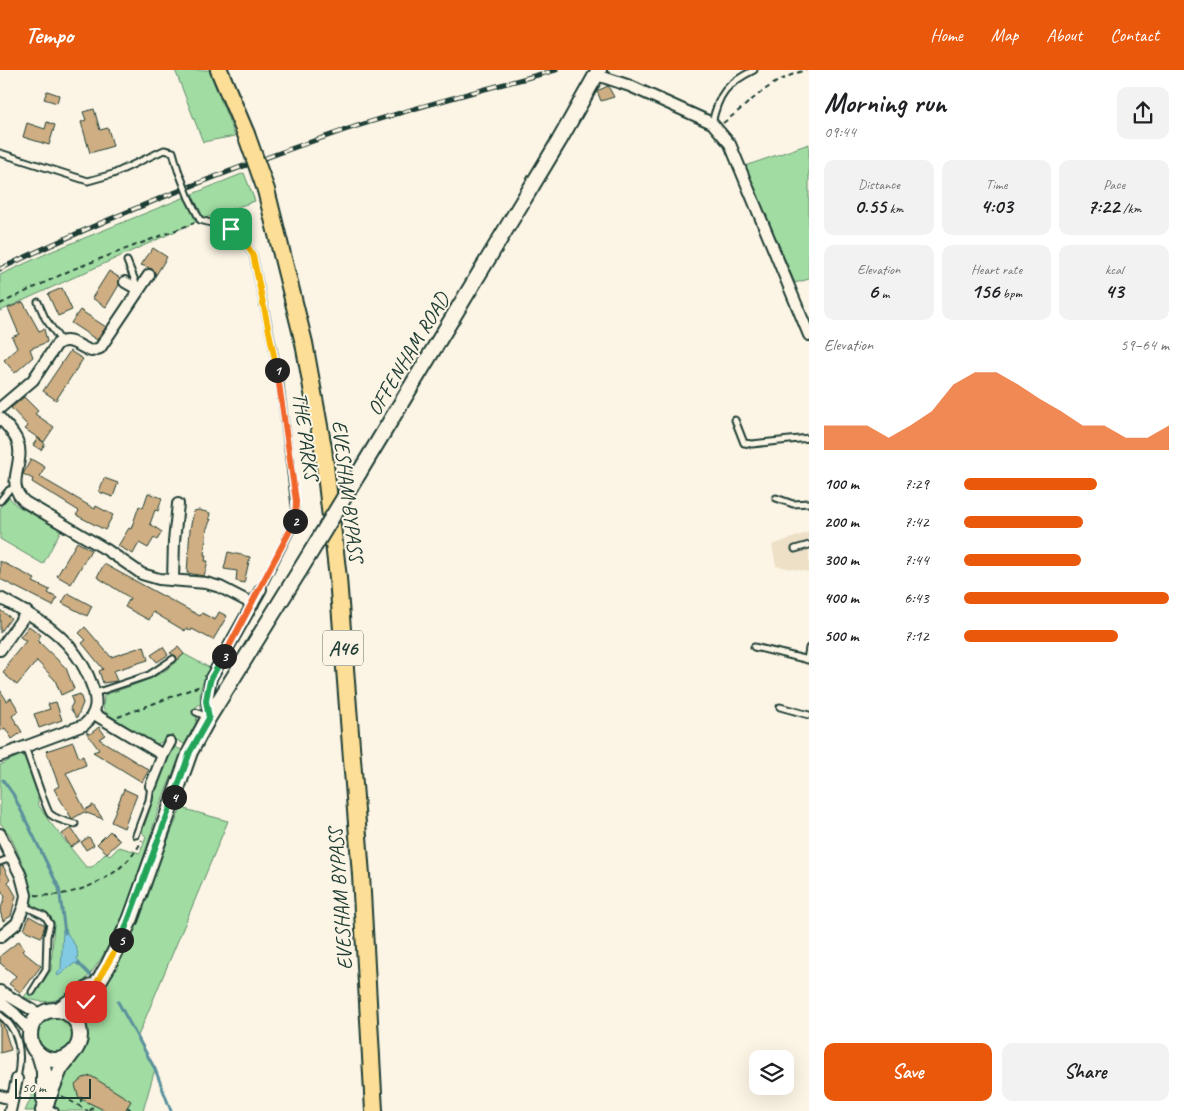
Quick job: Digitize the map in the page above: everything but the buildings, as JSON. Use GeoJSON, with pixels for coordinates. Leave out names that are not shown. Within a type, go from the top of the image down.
{"type":"FeatureCollection","features":[{"type":"Feature","properties":{"kind":"highway","name":"EVESHAM BYPASS"},"geometry":{"type":"LineString","coordinates":[[219,70],[246,134],[266,190],[304,343],[323,448],[338,578],[361,875],[374,1111]]}},
{"type":"Feature","properties":{"kind":"main road","name":"OFFENHAM ROAD"},"geometry":{"type":"LineString","coordinates":[[78,1025],[86,1002],[131,918],[202,715],[300,570],[360,473],[598,72]]}},
{"type":"Feature","properties":{"kind":"main road","name":"OFFENHAM ROAD"},"geometry":{"type":"LineString","coordinates":[[58,1010],[98,982]]}},
{"type":"Feature","properties":{"kind":"main road"},"geometry":{"type":"LineString","coordinates":[[58,1010],[73,1018],[78,1025],[80,1041],[60,1069],[52,1090],[49,1110],[44,1071],[39,1054],[32,1044],[30,1031],[32,1025],[41,1015],[58,1010]]}},
{"type":"Feature","properties":{"kind":"main road"},"geometry":{"type":"LineString","coordinates":[[39,1054],[55,1060],[71,1055]]}},
{"type":"Feature","properties":{"kind":"street"},"geometry":{"type":"LineString","coordinates":[[598,72],[715,126],[730,144],[809,335]]}},
{"type":"Feature","properties":{"kind":"street"},"geometry":{"type":"LineString","coordinates":[[0,408],[32,380],[57,344],[73,342],[91,351],[100,348],[149,275]]}},
{"type":"Feature","properties":{"kind":"street"},"geometry":{"type":"LineString","coordinates":[[125,282],[138,290]]}},
{"type":"Feature","properties":{"kind":"street"},"geometry":{"type":"LineString","coordinates":[[0,418],[18,443],[19,454],[15,488],[25,502],[91,540],[142,574],[159,579],[220,587],[253,604]]}},
{"type":"Feature","properties":{"kind":"street"},"geometry":{"type":"LineString","coordinates":[[173,580],[174,541],[178,504]]}},
{"type":"Feature","properties":{"kind":"street","name":"THE PARKS"},"geometry":{"type":"LineString","coordinates":[[202,715],[210,682],[261,589]]}},
{"type":"Feature","properties":{"kind":"street"},"geometry":{"type":"LineString","coordinates":[[0,598],[27,612],[53,631],[80,657],[95,693],[94,714],[84,725],[75,730],[0,756]]}},
{"type":"Feature","properties":{"kind":"street"},"geometry":{"type":"LineString","coordinates":[[0,650],[27,612]]}},
{"type":"Feature","properties":{"kind":"street"},"geometry":{"type":"LineString","coordinates":[[94,714],[163,755]]}},
{"type":"Feature","properties":{"kind":"street"},"geometry":{"type":"LineString","coordinates":[[151,786],[170,742]]}},
{"type":"Feature","properties":{"kind":"street"},"geometry":{"type":"LineString","coordinates":[[0,834],[21,876],[26,894],[24,906],[16,923],[2,935]]}},
{"type":"Feature","properties":{"kind":"street"},"geometry":{"type":"LineString","coordinates":[[0,991],[41,1015]]}},
{"type":"Feature","properties":{"kind":"street"},"geometry":{"type":"LineString","coordinates":[[0,1002],[15,1014],[30,1031]]}},
{"type":"Feature","properties":{"kind":"street"},"geometry":{"type":"LineString","coordinates":[[10,1111],[17,1079]]}},
{"type":"Feature","properties":{"kind":"street"},"geometry":{"type":"LineString","coordinates":[[0,1096],[12,1099]]}},
{"type":"Feature","properties":{"kind":"lane"},"geometry":{"type":"LineString","coordinates":[[715,126],[723,91],[731,82],[754,70]]}},
{"type":"Feature","properties":{"kind":"lane"},"geometry":{"type":"LineString","coordinates":[[0,153],[88,181],[112,174],[164,150],[173,152],[189,198],[200,220]]}},
{"type":"Feature","properties":{"kind":"lane","name":"THE PARKS"},"geometry":{"type":"LineString","coordinates":[[200,220],[231,229],[243,239],[253,255],[279,377],[296,514],[290,532],[261,589]]}},
{"type":"Feature","properties":{"kind":"lane"},"geometry":{"type":"LineString","coordinates":[[127,261],[138,290]]}},
{"type":"Feature","properties":{"kind":"lane"},"geometry":{"type":"LineString","coordinates":[[38,302],[45,318],[61,342]]}},
{"type":"Feature","properties":{"kind":"lane"},"geometry":{"type":"LineString","coordinates":[[735,420],[744,443],[752,444],[809,438]]}},
{"type":"Feature","properties":{"kind":"lane"},"geometry":{"type":"LineString","coordinates":[[0,501],[9,490],[15,488]]}},
{"type":"Feature","properties":{"kind":"lane"},"geometry":{"type":"LineString","coordinates":[[776,498],[792,504],[809,503]]}},
{"type":"Feature","properties":{"kind":"lane"},"geometry":{"type":"LineString","coordinates":[[795,549],[809,545]]}},
{"type":"Feature","properties":{"kind":"lane"},"geometry":{"type":"LineString","coordinates":[[754,647],[808,660],[809,648]]}},
{"type":"Feature","properties":{"kind":"lane"},"geometry":{"type":"LineString","coordinates":[[95,693],[149,675],[173,659]]}},
{"type":"Feature","properties":{"kind":"lane"},"geometry":{"type":"LineString","coordinates":[[780,707],[809,715]]}},
{"type":"Feature","properties":{"kind":"lane"},"geometry":{"type":"LineString","coordinates":[[25,747],[41,789],[43,804],[49,813],[62,821],[75,824]]}},
{"type":"Feature","properties":{"kind":"lane"},"geometry":{"type":"LineString","coordinates":[[136,835],[149,800],[151,786]]}},
{"type":"Feature","properties":{"kind":"lane"},"geometry":{"type":"LineString","coordinates":[[0,862],[11,858]]}},
{"type":"Feature","properties":{"kind":"lane"},"geometry":{"type":"LineString","coordinates":[[24,906],[45,916],[50,924],[47,936],[46,969],[32,992]]}},
{"type":"Feature","properties":{"kind":"lane"},"geometry":{"type":"LineString","coordinates":[[0,1015],[12,1028],[18,1040],[21,1062],[17,1079]]}},
{"type":"Feature","properties":{"kind":"path"},"geometry":{"type":"LineString","coordinates":[[715,126],[764,88],[806,70]]}},
{"type":"Feature","properties":{"kind":"path"},"geometry":{"type":"LineString","coordinates":[[0,304],[71,270],[200,220]]}},
{"type":"Feature","properties":{"kind":"path"},"geometry":{"type":"LineString","coordinates":[[106,721],[210,682]]}},
{"type":"Feature","properties":{"kind":"path"},"geometry":{"type":"LineString","coordinates":[[26,894],[55,895],[71,891],[107,876],[129,862],[137,852],[143,839],[136,835]]}},
{"type":"Feature","properties":{"kind":"path"},"geometry":{"type":"LineString","coordinates":[[52,1090],[89,1111],[94,1104]]}},
{"type":"Feature","properties":{"kind":"path"},"geometry":{"type":"LineString","coordinates":[[81,1097],[81,1107]]}},
{"type":"Feature","properties":{"kind":"path"},"geometry":{"type":"LineString","coordinates":[[128,1107],[129,1111]]}},
{"type":"Feature","properties":{"kind":"shaded area"},"geometry":{"type":"Polygon","coordinates":[[[809,532],[809,572],[776,566],[772,545],[809,532]]]}},
{"type":"Feature","properties":{"kind":"green space"},"geometry":{"type":"Polygon","coordinates":[[[175,70],[209,70],[235,136],[203,142],[175,70]]]}},
{"type":"Feature","properties":{"kind":"green space"},"geometry":{"type":"Polygon","coordinates":[[[809,144],[809,279],[795,283],[745,166],[809,144]]]}},
{"type":"Feature","properties":{"kind":"green space"},"geometry":{"type":"Polygon","coordinates":[[[244,173],[255,201],[200,220],[0,311],[0,275],[50,252],[244,173]]]}},
{"type":"Feature","properties":{"kind":"green space"},"geometry":{"type":"Polygon","coordinates":[[[9,497],[16,505],[61,530],[43,564],[0,539],[0,507],[9,497]]]}},
{"type":"Feature","properties":{"kind":"green space"},"geometry":{"type":"Polygon","coordinates":[[[184,654],[210,668],[201,689],[201,703],[194,709],[193,714],[197,717],[196,723],[186,745],[167,735],[162,742],[157,744],[151,742],[105,712],[103,707],[104,695],[158,675],[184,654]]]}},
{"type":"Feature","properties":{"kind":"green space"},"geometry":{"type":"Polygon","coordinates":[[[174,746],[183,751],[161,803],[129,900],[114,935],[96,966],[75,989],[51,1001],[24,997],[27,993],[34,996],[51,970],[54,922],[47,912],[32,906],[26,871],[10,835],[0,823],[0,765],[23,754],[38,792],[38,804],[49,821],[86,867],[92,867],[106,853],[110,856],[119,847],[140,853],[146,837],[142,832],[160,777],[174,746]]]}},
{"type":"Feature","properties":{"kind":"green space"},"geometry":{"type":"Polygon","coordinates":[[[181,808],[228,821],[138,1036],[155,1069],[143,1111],[48,1111],[69,1065],[83,1051],[86,1037],[86,1015],[138,914],[181,808]]]}},
{"type":"Feature","properties":{"kind":"green space"},"geometry":{"type":"Polygon","coordinates":[[[55,1016],[69,1021],[74,1035],[69,1049],[55,1054],[41,1049],[36,1035],[41,1021],[55,1016]]]}},
{"type":"Feature","properties":{"kind":"green space"},"geometry":{"type":"Polygon","coordinates":[[[40,1077],[38,1097],[34,1111],[25,1111],[40,1077]]]}},
{"type":"Feature","properties":{"kind":"water"},"geometry":{"type":"Polygon","coordinates":[[[63,929],[66,929],[76,947],[77,959],[81,964],[79,966],[75,963],[58,976],[57,974],[61,969],[63,929]]]}},
{"type":"Feature","properties":{"kind":"waterway"},"geometry":{"type":"LineString","coordinates":[[3,780],[13,794],[59,888],[65,933]]}},
{"type":"Feature","properties":{"kind":"waterway"},"geometry":{"type":"LineString","coordinates":[[78,963],[95,980]]}},
{"type":"Feature","properties":{"kind":"waterway"},"geometry":{"type":"LineString","coordinates":[[118,1002],[155,1069],[171,1111]]}},
{"type":"Feature","properties":{"kind":"railway"},"geometry":{"type":"LineString","coordinates":[[0,269],[127,212],[301,145],[450,98],[556,70]]}},
{"type":"Feature","properties":{"kind":"route"},"geometry":{"type":"LineString","coordinates":[[86,1002],[108,966],[131,918],[181,775],[190,752],[209,718],[206,701],[211,678],[261,589],[290,532],[296,514],[296,501],[279,377],[261,285],[253,255],[243,239],[231,229]]}}]}
